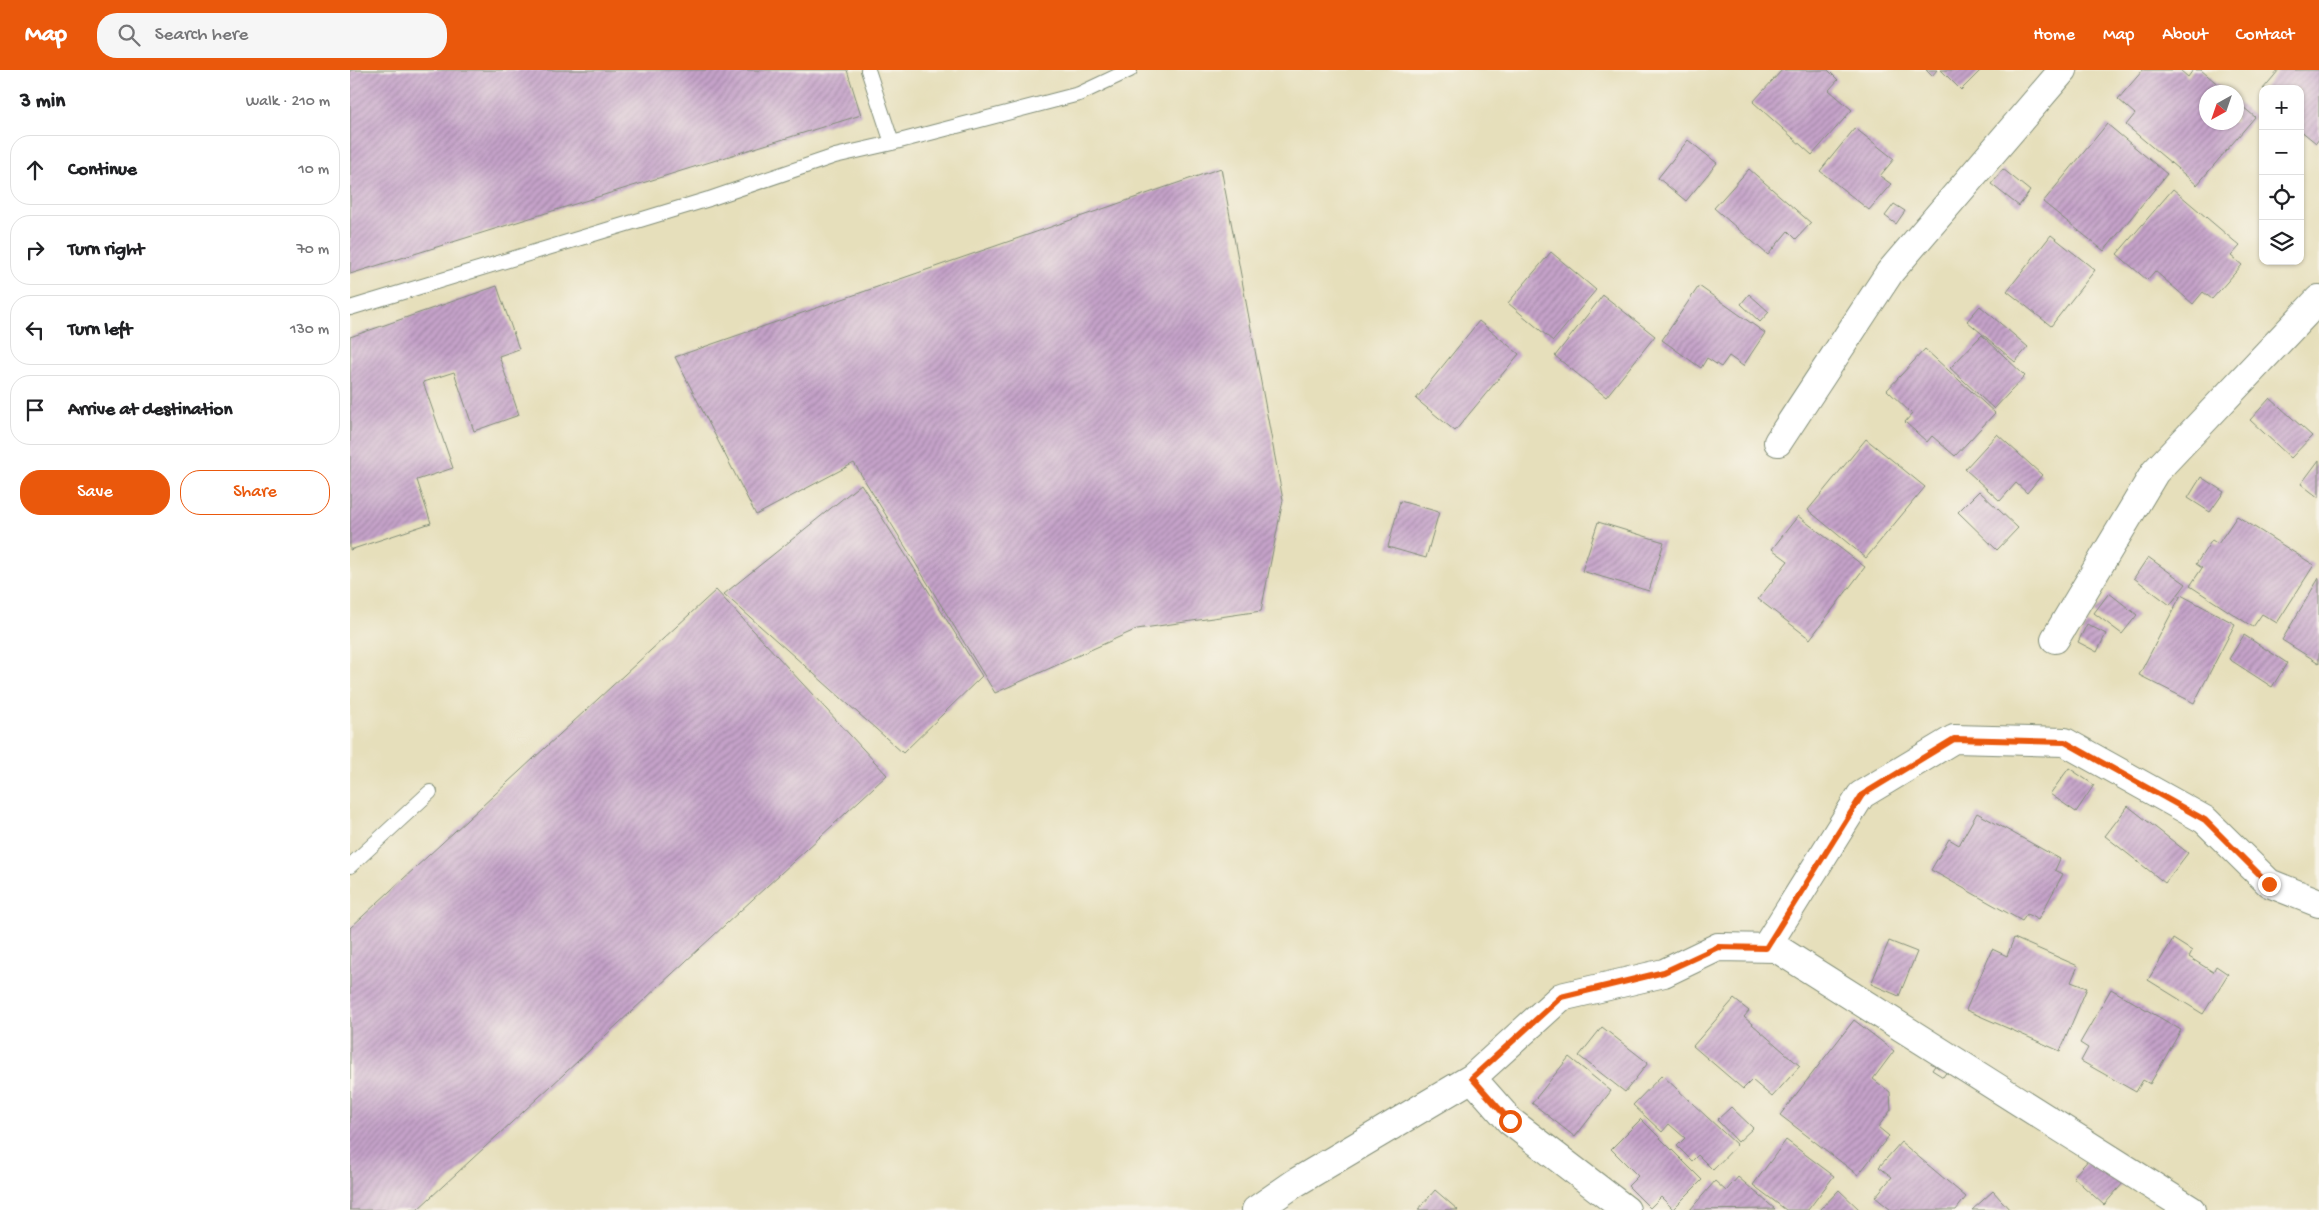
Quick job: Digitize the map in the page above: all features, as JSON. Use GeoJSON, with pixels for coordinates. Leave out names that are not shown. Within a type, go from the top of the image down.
{"type":"FeatureCollection","features":[{"type":"Feature","properties":{"kind":"street"},"geometry":{"type":"LineString","coordinates":[[1778,442],[1890,272],[2063,70]]}},
{"type":"Feature","properties":{"kind":"street"},"geometry":{"type":"LineString","coordinates":[[2055,639],[2155,472],[2319,299]]}},
{"type":"Feature","properties":{"kind":"street"},"geometry":{"type":"LineString","coordinates":[[1766,948],[1862,795],[1954,739],[2065,742],[2205,820],[2269,884],[2319,903]]}},
{"type":"Feature","properties":{"kind":"street"},"geometry":{"type":"LineString","coordinates":[[1256,1210],[1295,1182],[1472,1078],[1561,997],[1664,972],[1718,947],[1776,948],[2191,1210]]}},
{"type":"Feature","properties":{"kind":"street"},"geometry":{"type":"LineString","coordinates":[[1472,1078],[1510,1121],[1626,1210]]}},
{"type":"Feature","properties":{"kind":"lane"},"geometry":{"type":"LineString","coordinates":[[868,70],[892,143]]}},
{"type":"Feature","properties":{"kind":"lane"},"geometry":{"type":"LineString","coordinates":[[350,308],[709,199],[834,156],[892,143],[1079,94],[1130,70]]}},
{"type":"Feature","properties":{"kind":"lane"},"geometry":{"type":"LineString","coordinates":[[350,866],[430,792]]}},
{"type":"Feature","properties":{"kind":"building"},"geometry":{"type":"Polygon","coordinates":[[[350,70],[847,70],[861,115],[350,274],[350,70]]]}},
{"type":"Feature","properties":{"kind":"building"},"geometry":{"type":"Polygon","coordinates":[[[1782,70],[1828,70],[1838,80],[1829,90],[1852,110],[1812,155],[1753,102],[1782,70]]]}},
{"type":"Feature","properties":{"kind":"building"},"geometry":{"type":"Polygon","coordinates":[[[1926,70],[1937,70],[1932,76],[1926,70]]]}},
{"type":"Feature","properties":{"kind":"building"},"geometry":{"type":"Polygon","coordinates":[[[1941,70],[1981,70],[1961,90],[1941,70]]]}},
{"type":"Feature","properties":{"kind":"building"},"geometry":{"type":"Polygon","coordinates":[[[2143,70],[2180,70],[2188,77],[2193,70],[2201,70],[2219,85],[2199,85],[2199,130],[2244,130],[2197,185],[2126,125],[2135,114],[2118,99],[2143,70]]]}},
{"type":"Feature","properties":{"kind":"building"},"geometry":{"type":"Polygon","coordinates":[[[2279,70],[2319,70],[2319,139],[2316,143],[2304,133],[2304,85],[2266,85],[2279,70]]]}},
{"type":"Feature","properties":{"kind":"building"},"geometry":{"type":"Polygon","coordinates":[[[2244,108],[2255,117],[2244,130],[2244,108]]]}},
{"type":"Feature","properties":{"kind":"building"},"geometry":{"type":"Polygon","coordinates":[[[2107,124],[2167,174],[2104,251],[2043,202],[2107,124]]]}},
{"type":"Feature","properties":{"kind":"building"},"geometry":{"type":"Polygon","coordinates":[[[1855,128],[1894,159],[1880,176],[1891,184],[1869,210],[1820,171],[1855,128]]]}},
{"type":"Feature","properties":{"kind":"building"},"geometry":{"type":"Polygon","coordinates":[[[1688,140],[1717,163],[1686,201],[1658,178],[1688,140]]]}},
{"type":"Feature","properties":{"kind":"building"},"geometry":{"type":"Polygon","coordinates":[[[1221,168],[1283,500],[1261,611],[1137,629],[995,693],[854,463],[756,515],[675,357],[1221,168]]]}},
{"type":"Feature","properties":{"kind":"building"},"geometry":{"type":"Polygon","coordinates":[[[1749,169],[1811,223],[1796,239],[1788,231],[1768,255],[1714,208],[1749,169]]]}},
{"type":"Feature","properties":{"kind":"building"},"geometry":{"type":"Polygon","coordinates":[[[2003,169],[2030,191],[2019,206],[1991,184],[2003,169]]]}},
{"type":"Feature","properties":{"kind":"building"},"geometry":{"type":"Polygon","coordinates":[[[2173,189],[2240,246],[2231,256],[2242,265],[2212,299],[2203,292],[2193,304],[2155,271],[2147,280],[2117,254],[2173,189]]]}},
{"type":"Feature","properties":{"kind":"building"},"geometry":{"type":"Polygon","coordinates":[[[1894,204],[1905,211],[1896,224],[1885,216],[1894,204]]]}},
{"type":"Feature","properties":{"kind":"building"},"geometry":{"type":"Polygon","coordinates":[[[2051,235],[2095,270],[2051,326],[2007,291],[2051,235]]]}},
{"type":"Feature","properties":{"kind":"building"},"geometry":{"type":"Polygon","coordinates":[[[1551,252],[1596,290],[1553,341],[1508,303],[1551,252]]]}},
{"type":"Feature","properties":{"kind":"building"},"geometry":{"type":"Polygon","coordinates":[[[497,286],[519,349],[499,356],[519,415],[474,431],[454,372],[423,382],[453,468],[417,480],[431,523],[350,550],[350,337],[497,286]]]}},
{"type":"Feature","properties":{"kind":"building"},"geometry":{"type":"Polygon","coordinates":[[[1699,286],[1765,333],[1743,366],[1729,356],[1721,367],[1707,358],[1701,368],[1662,340],[1699,286]]]}},
{"type":"Feature","properties":{"kind":"building"},"geometry":{"type":"Polygon","coordinates":[[[1749,294],[1769,312],[1760,322],[1741,304],[1749,294]]]}},
{"type":"Feature","properties":{"kind":"building"},"geometry":{"type":"Polygon","coordinates":[[[1603,295],[1655,336],[1606,397],[1555,356],[1603,295]]]}},
{"type":"Feature","properties":{"kind":"building"},"geometry":{"type":"Polygon","coordinates":[[[1980,306],[2028,347],[2015,362],[1967,321],[1980,306]]]}},
{"type":"Feature","properties":{"kind":"building"},"geometry":{"type":"Polygon","coordinates":[[[1479,321],[1519,354],[1455,431],[1416,399],[1479,321]]]}},
{"type":"Feature","properties":{"kind":"building"},"geometry":{"type":"Polygon","coordinates":[[[1982,335],[2025,376],[1994,409],[1950,368],[1982,335]]]}},
{"type":"Feature","properties":{"kind":"building"},"geometry":{"type":"Polygon","coordinates":[[[1925,349],[1995,413],[1955,456],[1932,436],[1927,442],[1905,422],[1912,414],[1887,390],[1925,349]]]}},
{"type":"Feature","properties":{"kind":"building"},"geometry":{"type":"Polygon","coordinates":[[[2270,398],[2312,436],[2291,458],[2250,420],[2270,398]]]}},
{"type":"Feature","properties":{"kind":"building"},"geometry":{"type":"Polygon","coordinates":[[[1997,434],[2042,475],[2027,493],[2016,483],[2000,501],[1965,469],[1997,434]]]}},
{"type":"Feature","properties":{"kind":"building"},"geometry":{"type":"Polygon","coordinates":[[[1866,439],[1925,487],[1866,558],[1808,510],[1866,439]]]}},
{"type":"Feature","properties":{"kind":"building"},"geometry":{"type":"Polygon","coordinates":[[[2319,460],[2319,498],[2301,484],[2319,460]]]}},
{"type":"Feature","properties":{"kind":"building"},"geometry":{"type":"Polygon","coordinates":[[[2201,477],[2224,492],[2210,512],[2188,498],[2201,477]]]}},
{"type":"Feature","properties":{"kind":"building"},"geometry":{"type":"Polygon","coordinates":[[[861,484],[982,676],[903,753],[724,594],[861,484]]]}},
{"type":"Feature","properties":{"kind":"building"},"geometry":{"type":"Polygon","coordinates":[[[1979,491],[2018,528],[1997,550],[1958,512],[1979,491]]]}},
{"type":"Feature","properties":{"kind":"building"},"geometry":{"type":"Polygon","coordinates":[[[1400,501],[1439,512],[1426,558],[1388,547],[1400,501]]]}},
{"type":"Feature","properties":{"kind":"building"},"geometry":{"type":"Polygon","coordinates":[[[1798,516],[1865,567],[1810,639],[1758,599],[1788,561],[1772,549],[1798,516]]]}},
{"type":"Feature","properties":{"kind":"building"},"geometry":{"type":"Polygon","coordinates":[[[2237,516],[2314,565],[2277,623],[2262,614],[2253,627],[2190,586],[2202,568],[2196,564],[2212,540],[2218,544],[2237,516]]]}},
{"type":"Feature","properties":{"kind":"building"},"geometry":{"type":"Polygon","coordinates":[[[1598,522],[1664,542],[1649,591],[1582,571],[1598,522]]]}},
{"type":"Feature","properties":{"kind":"building"},"geometry":{"type":"Polygon","coordinates":[[[2148,557],[2186,584],[2170,605],[2134,578],[2148,557]]]}},
{"type":"Feature","properties":{"kind":"building"},"geometry":{"type":"Polygon","coordinates":[[[2319,578],[2319,663],[2282,640],[2319,578]]]}},
{"type":"Feature","properties":{"kind":"building"},"geometry":{"type":"Polygon","coordinates":[[[716,590],[887,775],[417,1210],[350,1210],[350,928],[716,590]]]}},
{"type":"Feature","properties":{"kind":"building"},"geometry":{"type":"Polygon","coordinates":[[[2109,593],[2137,615],[2122,634],[2094,613],[2109,593]]]}},
{"type":"Feature","properties":{"kind":"building"},"geometry":{"type":"Polygon","coordinates":[[[2181,595],[2235,624],[2194,703],[2139,675],[2181,595]]]}},
{"type":"Feature","properties":{"kind":"building"},"geometry":{"type":"Polygon","coordinates":[[[2087,624],[2106,634],[2097,652],[2078,642],[2087,624]]]}},
{"type":"Feature","properties":{"kind":"building"},"geometry":{"type":"Polygon","coordinates":[[[2244,635],[2287,663],[2272,687],[2229,659],[2244,635]]]}},
{"type":"Feature","properties":{"kind":"building"},"geometry":{"type":"Polygon","coordinates":[[[2069,768],[2094,785],[2076,812],[2050,794],[2069,768]]]}},
{"type":"Feature","properties":{"kind":"building"},"geometry":{"type":"Polygon","coordinates":[[[2128,806],[2188,853],[2165,883],[2105,836],[2128,806]]]}},
{"type":"Feature","properties":{"kind":"building"},"geometry":{"type":"Polygon","coordinates":[[[1977,813],[2060,859],[2055,870],[2063,874],[2038,920],[2027,914],[2022,921],[1931,870],[1949,839],[1959,845],[1977,813]]]}},
{"type":"Feature","properties":{"kind":"building"},"geometry":{"type":"Polygon","coordinates":[[[2014,938],[2078,966],[2071,982],[2087,988],[2060,1051],[1966,1010],[1992,949],[2007,956],[2014,938]]]}},
{"type":"Feature","properties":{"kind":"building"},"geometry":{"type":"Polygon","coordinates":[[[2173,939],[2192,951],[2189,957],[2213,972],[2216,966],[2228,974],[2203,1014],[2148,980],[2173,939]]]}},
{"type":"Feature","properties":{"kind":"building"},"geometry":{"type":"Polygon","coordinates":[[[1889,941],[1917,952],[1899,996],[1871,984],[1889,941]]]}},
{"type":"Feature","properties":{"kind":"building"},"geometry":{"type":"Polygon","coordinates":[[[2111,989],[2181,1030],[2150,1084],[2143,1080],[2136,1092],[2081,1061],[2088,1048],[2080,1043],[2111,989]]]}},
{"type":"Feature","properties":{"kind":"building"},"geometry":{"type":"Polygon","coordinates":[[[1734,999],[1749,1011],[1744,1017],[1800,1066],[1772,1097],[1752,1080],[1743,1089],[1693,1046],[1734,999]]]}},
{"type":"Feature","properties":{"kind":"building"},"geometry":{"type":"Polygon","coordinates":[[[1854,1020],[1894,1051],[1873,1079],[1890,1092],[1891,1110],[1878,1127],[1889,1136],[1858,1175],[1780,1115],[1854,1020]]]}},
{"type":"Feature","properties":{"kind":"building"},"geometry":{"type":"Polygon","coordinates":[[[1602,1027],[1648,1063],[1625,1092],[1579,1056],[1602,1027]]]}},
{"type":"Feature","properties":{"kind":"building"},"geometry":{"type":"Polygon","coordinates":[[[1943,1054],[1954,1061],[1943,1077],[1932,1070],[1943,1054]]]}},
{"type":"Feature","properties":{"kind":"building"},"geometry":{"type":"Polygon","coordinates":[[[1569,1057],[1611,1091],[1575,1137],[1532,1103],[1569,1057]]]}},
{"type":"Feature","properties":{"kind":"building"},"geometry":{"type":"Polygon","coordinates":[[[1662,1075],[1737,1145],[1713,1170],[1698,1155],[1692,1161],[1677,1146],[1685,1138],[1669,1124],[1662,1132],[1633,1105],[1662,1075]]]}},
{"type":"Feature","properties":{"kind":"building"},"geometry":{"type":"Polygon","coordinates":[[[1731,1107],[1753,1128],[1738,1142],[1717,1120],[1731,1107]]]}},
{"type":"Feature","properties":{"kind":"building"},"geometry":{"type":"Polygon","coordinates":[[[1641,1119],[1702,1180],[1673,1209],[1661,1197],[1650,1208],[1628,1186],[1638,1176],[1611,1149],[1641,1119]]]}},
{"type":"Feature","properties":{"kind":"building"},"geometry":{"type":"Polygon","coordinates":[[[1786,1140],[1834,1176],[1808,1210],[1786,1210],[1753,1185],[1786,1140]]]}},
{"type":"Feature","properties":{"kind":"building"},"geometry":{"type":"Polygon","coordinates":[[[1901,1142],[1966,1197],[1956,1210],[1891,1210],[1875,1197],[1892,1177],[1879,1167],[1901,1142]]]}},
{"type":"Feature","properties":{"kind":"building"},"geometry":{"type":"Polygon","coordinates":[[[2094,1154],[2124,1182],[2104,1205],[2073,1177],[2094,1154]]]}},
{"type":"Feature","properties":{"kind":"building"},"geometry":{"type":"Polygon","coordinates":[[[1738,1177],[1775,1209],[1690,1210],[1715,1181],[1726,1191],[1738,1177]]]}},
{"type":"Feature","properties":{"kind":"building"},"geometry":{"type":"Polygon","coordinates":[[[1435,1190],[1458,1210],[1418,1210],[1435,1190]]]}},
{"type":"Feature","properties":{"kind":"building"},"geometry":{"type":"Polygon","coordinates":[[[1839,1190],[1860,1210],[1820,1210],[1839,1190]]]}},
{"type":"Feature","properties":{"kind":"building"},"geometry":{"type":"Polygon","coordinates":[[[1993,1191],[2010,1210],[1972,1210],[1993,1191]]]}},
{"type":"Feature","properties":{"kind":"route"},"geometry":{"type":"LineString","coordinates":[[1510,1121],[1472,1078],[1561,997],[1664,972],[1718,947],[1766,948],[1862,795],[1954,739],[2065,742],[2205,820],[2269,884]]}}]}
